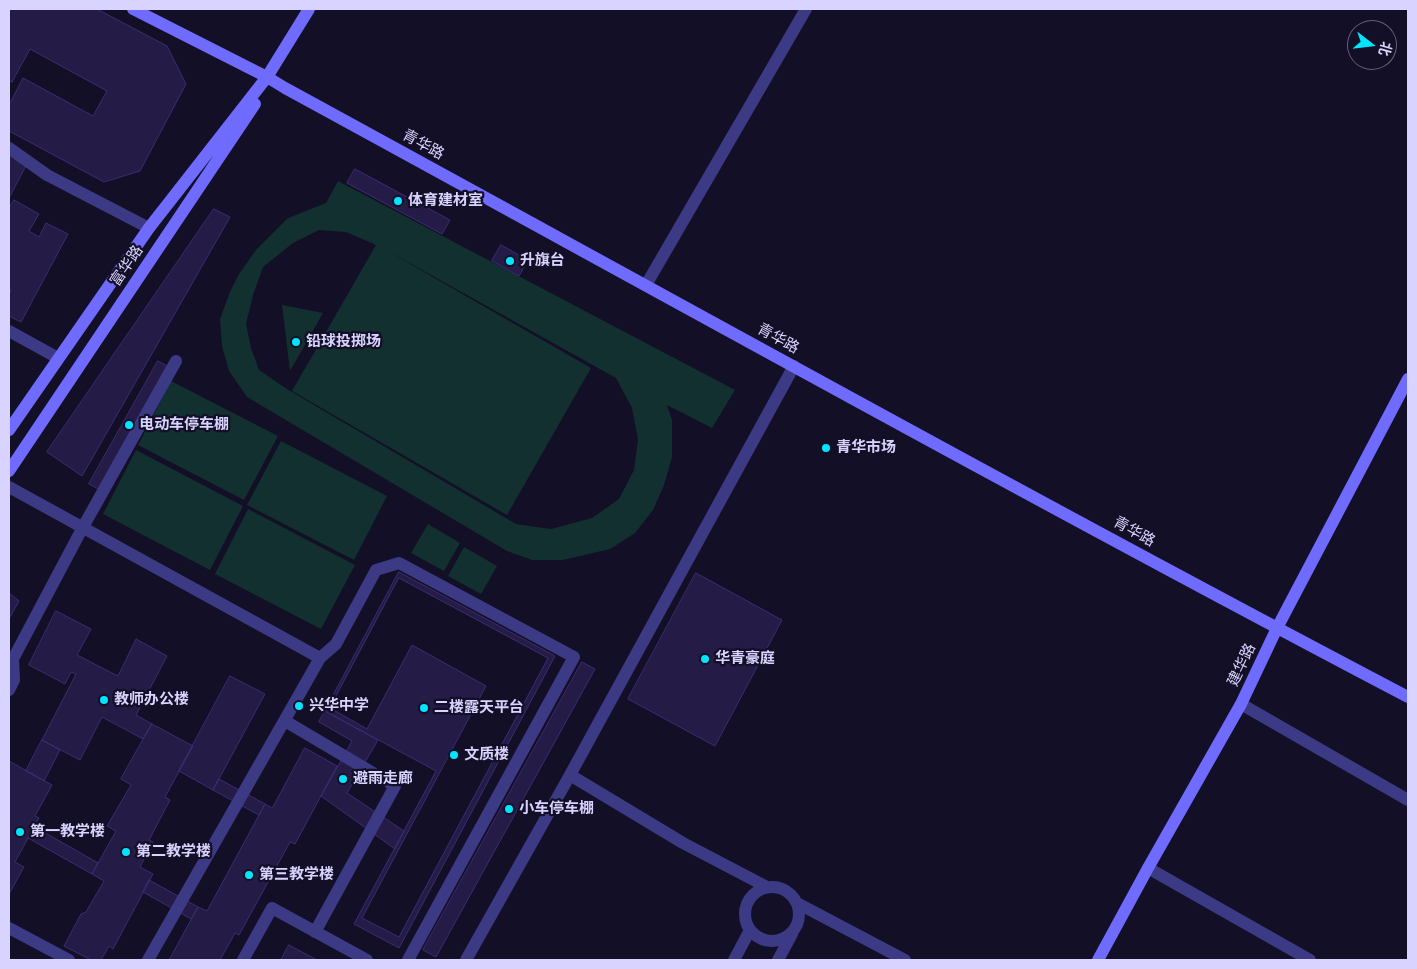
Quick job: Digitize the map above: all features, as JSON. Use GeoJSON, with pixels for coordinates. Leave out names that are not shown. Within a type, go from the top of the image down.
{"type":"FeatureCollection","features":[{"type":"Feature","properties":{"kind":"street","name":"青华路"},"geometry":{"type":"LineString","coordinates":[[133,9],[267,77],[794,366],[1408,697]]}},
{"type":"Feature","properties":{"kind":"street","name":"富华路"},"geometry":{"type":"LineString","coordinates":[[9,430],[149,228],[267,77],[309,9]]}},
{"type":"Feature","properties":{"kind":"street"},"geometry":{"type":"LineString","coordinates":[[646,285],[806,9]]}},
{"type":"Feature","properties":{"kind":"street","name":"富华路"},"geometry":{"type":"LineString","coordinates":[[9,471],[253,107],[267,77]]}},
{"type":"Feature","properties":{"kind":"street"},"geometry":{"type":"LineString","coordinates":[[9,148],[47,175],[149,228]]}},
{"type":"Feature","properties":{"kind":"street"},"geometry":{"type":"LineString","coordinates":[[9,331],[58,358]]}},
{"type":"Feature","properties":{"kind":"street"},"geometry":{"type":"LineString","coordinates":[[9,690],[14,680],[13,659],[82,527],[176,361]]}},
{"type":"Feature","properties":{"kind":"street"},"geometry":{"type":"LineString","coordinates":[[466,960],[570,775],[794,366]]}},
{"type":"Feature","properties":{"kind":"street","name":"建华路"},"geometry":{"type":"LineString","coordinates":[[1098,960],[1241,704],[1277,628],[1408,379]]}},
{"type":"Feature","properties":{"kind":"street"},"geometry":{"type":"LineString","coordinates":[[9,487],[320,658]]}},
{"type":"Feature","properties":{"kind":"street"},"geometry":{"type":"LineString","coordinates":[[148,960],[320,658],[336,644],[376,570],[399,563],[574,658],[408,960]]}},
{"type":"Feature","properties":{"kind":"street"},"geometry":{"type":"LineString","coordinates":[[1241,704],[1408,800]]}},
{"type":"Feature","properties":{"kind":"street"},"geometry":{"type":"LineString","coordinates":[[284,721],[395,786],[315,932]]}},
{"type":"Feature","properties":{"kind":"street"},"geometry":{"type":"LineString","coordinates":[[570,775],[683,843],[767,887]]}},
{"type":"Feature","properties":{"kind":"street"},"geometry":{"type":"LineString","coordinates":[[1148,868],[1310,960]]}},
{"type":"Feature","properties":{"kind":"street"},"geometry":{"type":"LineString","coordinates":[[778,960],[795,929],[799,913],[797,903],[793,896],[785,890],[776,887],[767,887],[751,896],[746,904],[746,922],[756,936],[764,940],[781,940],[789,936],[795,929]]}},
{"type":"Feature","properties":{"kind":"street"},"geometry":{"type":"LineString","coordinates":[[797,903],[905,960]]}},
{"type":"Feature","properties":{"kind":"street"},"geometry":{"type":"LineString","coordinates":[[243,960],[272,908],[367,960]]}},
{"type":"Feature","properties":{"kind":"street"},"geometry":{"type":"LineString","coordinates":[[9,928],[68,960]]}},
{"type":"Feature","properties":{"kind":"street"},"geometry":{"type":"LineString","coordinates":[[734,960],[750,930]]}},
{"type":"Feature","properties":{"kind":"green space"},"geometry":{"type":"Polygon","coordinates":[[[338,181],[735,390],[712,428],[667,405],[672,420],[672,457],[664,485],[653,510],[635,533],[610,549],[563,560],[532,560],[507,551],[247,397],[229,371],[222,346],[220,319],[230,292],[239,274],[256,250],[288,218],[326,203],[338,181]],[[319,230],[293,243],[263,267],[253,295],[246,324],[251,348],[259,370],[287,389],[516,524],[551,529],[592,518],[619,499],[634,470],[638,440],[632,408],[616,378],[386,250],[591,368],[507,515],[292,391],[376,245],[346,232],[319,230]]]}},
{"type":"Feature","properties":{"kind":"green space","name":"铅球投掷场"},"geometry":{"type":"Polygon","coordinates":[[[282,305],[323,313],[290,371],[282,305]]]}},
{"type":"Feature","properties":{"kind":"green space"},"geometry":{"type":"Polygon","coordinates":[[[171,381],[278,436],[244,500],[138,445],[171,381]]]}},
{"type":"Feature","properties":{"kind":"green space"},"geometry":{"type":"Polygon","coordinates":[[[281,441],[387,496],[354,560],[247,505],[281,441]]]}},
{"type":"Feature","properties":{"kind":"green space"},"geometry":{"type":"Polygon","coordinates":[[[136,450],[243,506],[210,570],[103,514],[136,450]]]}},
{"type":"Feature","properties":{"kind":"green space"},"geometry":{"type":"Polygon","coordinates":[[[248,509],[355,565],[321,629],[215,574],[248,509]]]}},
{"type":"Feature","properties":{"kind":"green space"},"geometry":{"type":"Polygon","coordinates":[[[428,524],[460,543],[444,571],[411,553],[428,524]]]}},
{"type":"Feature","properties":{"kind":"green space"},"geometry":{"type":"Polygon","coordinates":[[[464,547],[497,566],[481,594],[448,576],[464,547]]]}},
{"type":"Feature","properties":{"kind":"building"},"geometry":{"type":"Polygon","coordinates":[[[9,9],[97,9],[167,46],[186,84],[140,171],[104,182],[9,131],[9,105],[23,78],[93,116],[107,91],[30,49],[12,82],[9,81],[9,9]]]}},
{"type":"Feature","properties":{"kind":"building"},"geometry":{"type":"Polygon","coordinates":[[[9,154],[27,164],[9,198],[9,154]]]}},
{"type":"Feature","properties":{"kind":"building","name":"体育建材室"},"geometry":{"type":"Polygon","coordinates":[[[355,169],[450,220],[442,234],[347,183],[355,169]]]}},
{"type":"Feature","properties":{"kind":"building"},"geometry":{"type":"Polygon","coordinates":[[[14,200],[39,214],[29,231],[39,237],[46,223],[68,234],[21,322],[9,316],[9,295],[11,290],[9,288],[9,209],[14,200]]]}},
{"type":"Feature","properties":{"kind":"building"},"geometry":{"type":"Polygon","coordinates":[[[214,209],[230,217],[82,476],[47,452],[214,209]]]}},
{"type":"Feature","properties":{"kind":"building","name":"升旗台"},"geometry":{"type":"Polygon","coordinates":[[[501,245],[528,260],[519,276],[492,261],[501,245]]]}},
{"type":"Feature","properties":{"kind":"building","name":"电动车停车棚"},"geometry":{"type":"Polygon","coordinates":[[[158,361],[169,367],[100,490],[89,484],[158,361]]]}},
{"type":"Feature","properties":{"kind":"building","name":"文质楼"},"geometry":{"type":"Polygon","coordinates":[[[399,572],[555,656],[399,948],[354,924],[436,771],[325,711],[399,572]]]}},
{"type":"Feature","properties":{"kind":"building","name":"华青豪庭"},"geometry":{"type":"Polygon","coordinates":[[[696,573],[782,620],[715,746],[628,699],[696,573]]]}},
{"type":"Feature","properties":{"kind":"building","name":"文质楼"},"geometry":{"type":"Polygon","coordinates":[[[399,578],[548,658],[399,937],[362,918],[486,686],[412,645],[367,729],[330,708],[399,578]]]}},
{"type":"Feature","properties":{"kind":"building"},"geometry":{"type":"Polygon","coordinates":[[[9,593],[19,601],[9,619],[9,593]]]}},
{"type":"Feature","properties":{"kind":"building","name":"教师办公楼"},"geometry":{"type":"Polygon","coordinates":[[[56,611],[91,629],[77,655],[118,676],[136,639],[167,656],[136,715],[152,724],[143,739],[102,717],[80,760],[42,740],[76,674],[71,672],[65,684],[29,665],[56,611]]]}},
{"type":"Feature","properties":{"kind":"building","name":"小车停车棚"},"geometry":{"type":"Polygon","coordinates":[[[582,662],[595,669],[436,957],[423,950],[582,662]]]}},
{"type":"Feature","properties":{"kind":"building"},"geometry":{"type":"Polygon","coordinates":[[[230,676],[265,694],[213,790],[179,771],[230,676]]]}},
{"type":"Feature","properties":{"kind":"building","name":"避雨走廊"},"geometry":{"type":"Polygon","coordinates":[[[325,711],[378,740],[347,793],[404,831],[395,849],[321,796],[352,741],[319,722],[325,711]]]}},
{"type":"Feature","properties":{"kind":"building","name":"第二教学楼"},"geometry":{"type":"Polygon","coordinates":[[[152,724],[193,746],[165,797],[170,800],[149,840],[153,842],[140,867],[153,874],[113,949],[109,946],[101,960],[91,960],[64,946],[81,914],[86,912],[104,881],[92,874],[116,831],[107,826],[131,785],[121,779],[152,724]]]}},
{"type":"Feature","properties":{"kind":"building"},"geometry":{"type":"Polygon","coordinates":[[[42,740],[60,750],[44,781],[26,771],[42,740]]]}},
{"type":"Feature","properties":{"kind":"building","name":"第三教学楼"},"geometry":{"type":"Polygon","coordinates":[[[305,748],[337,766],[295,844],[290,842],[239,935],[235,933],[220,960],[169,960],[198,907],[207,911],[265,804],[272,808],[305,748]]]}},
{"type":"Feature","properties":{"kind":"building","name":"第一教学楼"},"geometry":{"type":"Polygon","coordinates":[[[9,761],[52,785],[35,816],[39,818],[15,862],[24,867],[9,894],[9,761]]]}},
{"type":"Feature","properties":{"kind":"building"},"geometry":{"type":"Polygon","coordinates":[[[219,779],[265,804],[259,815],[213,790],[219,779]]]}},
{"type":"Feature","properties":{"kind":"building"},"geometry":{"type":"Polygon","coordinates":[[[35,827],[98,863],[92,874],[28,838],[35,827]]]}},
{"type":"Feature","properties":{"kind":"building"},"geometry":{"type":"Polygon","coordinates":[[[149,880],[198,907],[191,919],[143,892],[149,880]]]}},
{"type":"Feature","properties":{"kind":"building"},"geometry":{"type":"Polygon","coordinates":[[[289,945],[317,960],[281,960],[289,945]]]}},
{"type":"Feature","properties":{"kind":"place","name":"体育建材室"},"geometry":{"type":"Point","coordinates":[398,201]}},
{"type":"Feature","properties":{"kind":"place","name":"升旗台"},"geometry":{"type":"Point","coordinates":[510,261]}},
{"type":"Feature","properties":{"kind":"place","name":"铅球投掷场"},"geometry":{"type":"Point","coordinates":[296,342]}},
{"type":"Feature","properties":{"kind":"place","name":"电动车停车棚"},"geometry":{"type":"Point","coordinates":[129,425]}},
{"type":"Feature","properties":{"kind":"place","name":"青华市场"},"geometry":{"type":"Point","coordinates":[826,448]}},
{"type":"Feature","properties":{"kind":"place","name":"华青豪庭"},"geometry":{"type":"Point","coordinates":[705,659]}},
{"type":"Feature","properties":{"kind":"place","name":"教师办公楼"},"geometry":{"type":"Point","coordinates":[104,700]}},
{"type":"Feature","properties":{"kind":"place","name":"兴华中学"},"geometry":{"type":"Point","coordinates":[299,706]}},
{"type":"Feature","properties":{"kind":"place","name":"二楼露天平台"},"geometry":{"type":"Point","coordinates":[424,708]}},
{"type":"Feature","properties":{"kind":"place","name":"文质楼"},"geometry":{"type":"Point","coordinates":[454,755]}},
{"type":"Feature","properties":{"kind":"place","name":"避雨走廊"},"geometry":{"type":"Point","coordinates":[343,779]}},
{"type":"Feature","properties":{"kind":"place","name":"小车停车棚"},"geometry":{"type":"Point","coordinates":[509,809]}},
{"type":"Feature","properties":{"kind":"place","name":"第一教学楼"},"geometry":{"type":"Point","coordinates":[20,832]}},
{"type":"Feature","properties":{"kind":"place","name":"第二教学楼"},"geometry":{"type":"Point","coordinates":[126,852]}},
{"type":"Feature","properties":{"kind":"place","name":"第三教学楼"},"geometry":{"type":"Point","coordinates":[249,875]}}]}
